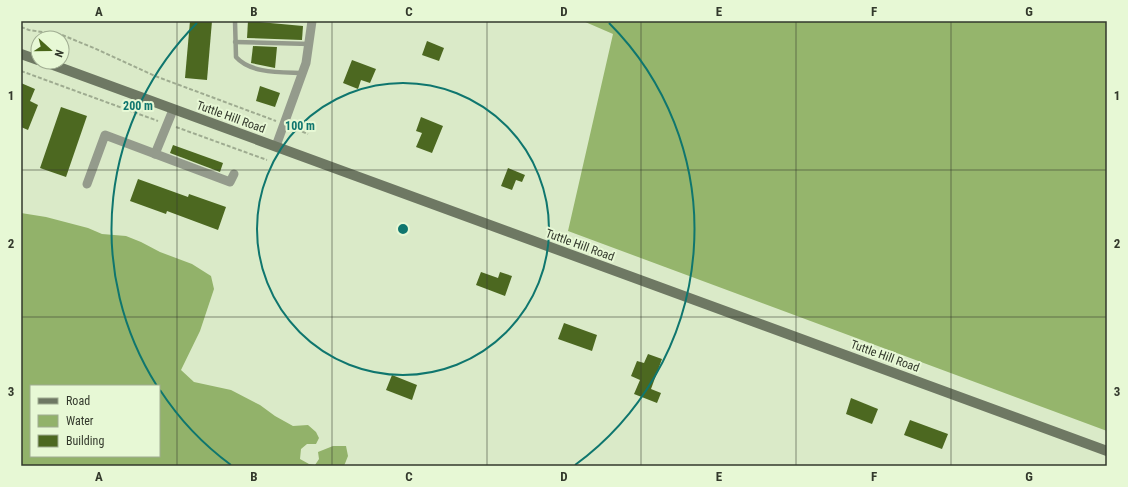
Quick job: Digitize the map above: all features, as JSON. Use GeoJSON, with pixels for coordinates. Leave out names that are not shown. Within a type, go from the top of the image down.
{"type":"FeatureCollection","features":[{"type":"Feature","properties":{"kind":"main road","name":"Tuttle Hill Road"},"geometry":{"type":"LineString","coordinates":[[66,70],[1107,451]]}},
{"type":"Feature","properties":{"kind":"street"},"geometry":{"type":"LineString","coordinates":[[276,146],[303,73],[310,44],[312,21]]}},
{"type":"Feature","properties":{"kind":"street"},"geometry":{"type":"LineString","coordinates":[[155,154],[173,110]]}},
{"type":"Feature","properties":{"kind":"street"},"geometry":{"type":"LineString","coordinates":[[88,184],[105,135],[230,182],[234,174]]}},
{"type":"Feature","properties":{"kind":"lane"},"geometry":{"type":"LineString","coordinates":[[235,21],[236,57],[239,61],[248,66],[270,71],[303,73]]}},
{"type":"Feature","properties":{"kind":"lane"},"geometry":{"type":"LineString","coordinates":[[235,42],[310,44]]}},
{"type":"Feature","properties":{"kind":"path"},"geometry":{"type":"LineString","coordinates":[[21,27],[62,36],[94,48],[155,76],[308,134]]}},
{"type":"Feature","properties":{"kind":"path"},"geometry":{"type":"LineString","coordinates":[[21,70],[267,160]]}},
{"type":"Feature","properties":{"kind":"shaded area"},"geometry":{"type":"Polygon","coordinates":[[[583,21],[1107,21],[1107,431],[568,231],[613,34],[583,21]]]}},
{"type":"Feature","properties":{"kind":"water"},"geometry":{"type":"Polygon","coordinates":[[[21,213],[46,217],[88,228],[102,234],[126,236],[160,252],[192,264],[211,276],[214,289],[200,331],[181,370],[194,382],[231,390],[260,405],[275,416],[293,426],[308,425],[316,432],[319,438],[316,444],[307,444],[301,449],[300,459],[309,464],[315,465],[319,459],[318,452],[333,446],[346,446],[348,456],[344,466],[21,466],[21,213]]]}},
{"type":"Feature","properties":{"kind":"building"},"geometry":{"type":"Polygon","coordinates":[[[190,21],[212,21],[207,80],[185,78],[190,21]]]}},
{"type":"Feature","properties":{"kind":"building"},"geometry":{"type":"Polygon","coordinates":[[[248,21],[303,26],[302,40],[247,38],[248,21]]]}},
{"type":"Feature","properties":{"kind":"building"},"geometry":{"type":"Polygon","coordinates":[[[427,41],[444,48],[439,61],[422,55],[427,41]]]}},
{"type":"Feature","properties":{"kind":"building"},"geometry":{"type":"Polygon","coordinates":[[[253,46],[277,47],[275,68],[251,63],[253,46]]]}},
{"type":"Feature","properties":{"kind":"building"},"geometry":{"type":"Polygon","coordinates":[[[352,60],[376,69],[370,83],[361,80],[358,89],[343,83],[352,60]]]}},
{"type":"Feature","properties":{"kind":"building"},"geometry":{"type":"Polygon","coordinates":[[[21,83],[35,89],[30,101],[38,105],[28,130],[21,127],[21,83]]]}},
{"type":"Feature","properties":{"kind":"building"},"geometry":{"type":"Polygon","coordinates":[[[260,86],[280,93],[275,107],[256,101],[260,86]]]}},
{"type":"Feature","properties":{"kind":"building"},"geometry":{"type":"Polygon","coordinates":[[[61,107],[87,116],[66,177],[40,168],[61,107]]]}},
{"type":"Feature","properties":{"kind":"building"},"geometry":{"type":"Polygon","coordinates":[[[421,117],[443,126],[432,153],[416,147],[422,133],[416,131],[421,117]]]}},
{"type":"Feature","properties":{"kind":"building"},"geometry":{"type":"Polygon","coordinates":[[[173,145],[223,163],[220,172],[170,153],[173,145]]]}},
{"type":"Feature","properties":{"kind":"building"},"geometry":{"type":"Polygon","coordinates":[[[508,168],[525,175],[522,182],[516,180],[512,190],[501,186],[508,168]]]}},
{"type":"Feature","properties":{"kind":"building"},"geometry":{"type":"Polygon","coordinates":[[[138,179],[188,197],[189,194],[226,207],[218,230],[167,211],[166,214],[130,201],[138,179]]]}},
{"type":"Feature","properties":{"kind":"building"},"geometry":{"type":"Polygon","coordinates":[[[481,272],[498,278],[500,272],[512,276],[505,296],[476,285],[481,272]]]}},
{"type":"Feature","properties":{"kind":"building"},"geometry":{"type":"Polygon","coordinates":[[[564,323],[597,335],[592,351],[558,339],[564,323]]]}},
{"type":"Feature","properties":{"kind":"building"},"geometry":{"type":"Polygon","coordinates":[[[648,354],[662,359],[651,389],[661,393],[657,403],[634,394],[640,380],[631,376],[637,361],[644,363],[648,354]]]}},
{"type":"Feature","properties":{"kind":"building"},"geometry":{"type":"Polygon","coordinates":[[[392,375],[417,385],[412,400],[386,390],[392,375]]]}},
{"type":"Feature","properties":{"kind":"building"},"geometry":{"type":"Polygon","coordinates":[[[851,398],[878,409],[872,424],[846,414],[851,398]]]}},
{"type":"Feature","properties":{"kind":"building"},"geometry":{"type":"Polygon","coordinates":[[[910,420],[948,434],[942,449],[904,435],[910,420]]]}}]}
